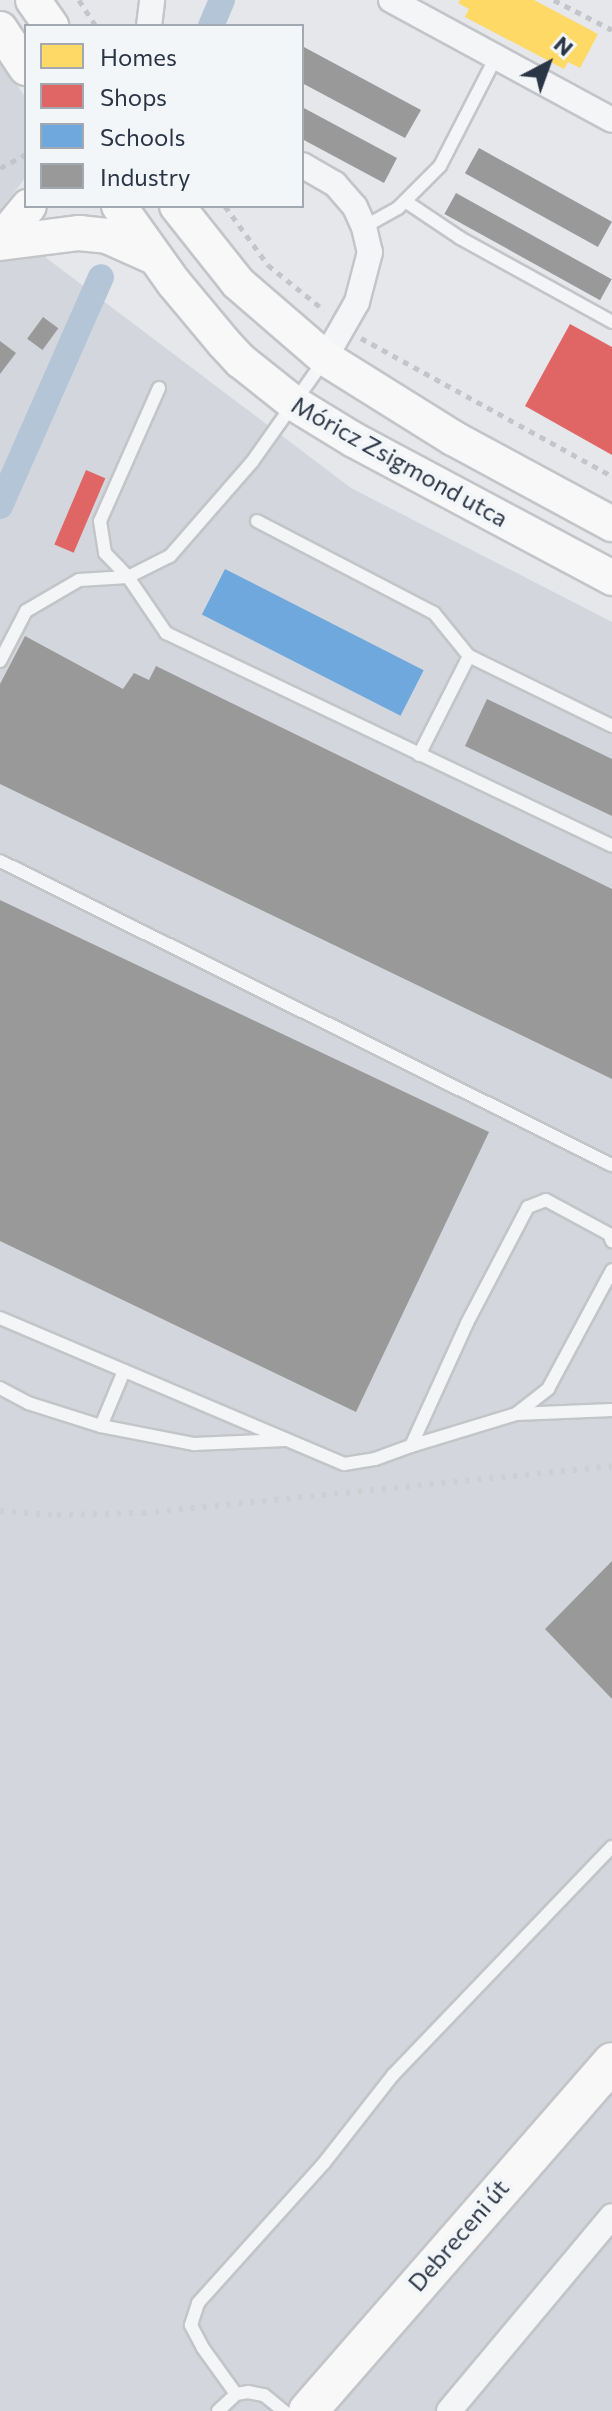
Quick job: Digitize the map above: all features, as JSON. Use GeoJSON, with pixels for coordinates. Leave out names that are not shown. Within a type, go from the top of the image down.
{"type":"FeatureCollection","features":[{"type":"Feature","properties":{"kind":"main road"},"geometry":{"type":"LineString","coordinates":[[33,0],[50,24]]}},
{"type":"Feature","properties":{"kind":"main road"},"geometry":{"type":"LineString","coordinates":[[0,29],[24,65]]}},
{"type":"Feature","properties":{"kind":"main road"},"geometry":{"type":"LineString","coordinates":[[0,242],[27,208]]}},
{"type":"Feature","properties":{"kind":"main road","name":"Móricz Zsigmond utca"},"geometry":{"type":"LineString","coordinates":[[120,208],[155,257],[241,361],[295,404],[354,440],[612,578]]}},
{"type":"Feature","properties":{"kind":"main road","name":"Móricz Zsigmond utca"},"geometry":{"type":"LineString","coordinates":[[179,208],[238,283],[325,358],[453,438],[612,524]]}},
{"type":"Feature","properties":{"kind":"main road"},"geometry":{"type":"LineString","coordinates":[[0,242],[79,233],[107,236],[155,257]]}},
{"type":"Feature","properties":{"kind":"main road","name":"Debreceni út"},"geometry":{"type":"LineString","coordinates":[[308,2411],[612,2062]]}},
{"type":"Feature","properties":{"kind":"street"},"geometry":{"type":"LineString","coordinates":[[149,24],[152,0]]}},
{"type":"Feature","properties":{"kind":"street"},"geometry":{"type":"LineString","coordinates":[[391,0],[612,120]]}},
{"type":"Feature","properties":{"kind":"street"},"geometry":{"type":"LineString","coordinates":[[304,166],[335,184],[355,207],[370,252],[357,302],[325,358]]}},
{"type":"Feature","properties":{"kind":"street"},"geometry":{"type":"LineString","coordinates":[[453,2410],[612,2216]]}},
{"type":"Feature","properties":{"kind":"lane"},"geometry":{"type":"LineString","coordinates":[[364,227],[405,201],[440,166],[496,57]]}},
{"type":"Feature","properties":{"kind":"lane"},"geometry":{"type":"LineString","coordinates":[[405,201],[460,238],[612,322]]}},
{"type":"Feature","properties":{"kind":"lane"},"geometry":{"type":"LineString","coordinates":[[0,661],[26,611],[79,580],[128,577],[170,556],[252,462],[325,358]]}},
{"type":"Feature","properties":{"kind":"lane"},"geometry":{"type":"LineString","coordinates":[[159,388],[100,521],[105,553],[128,577],[166,633],[612,846]]}},
{"type":"Feature","properties":{"kind":"lane"},"geometry":{"type":"LineString","coordinates":[[257,521],[434,613],[469,656],[612,726]]}},
{"type":"Feature","properties":{"kind":"lane"},"geometry":{"type":"LineString","coordinates":[[419,755],[469,656]]}},
{"type":"Feature","properties":{"kind":"lane"},"geometry":{"type":"LineString","coordinates":[[0,861],[612,1165]]}},
{"type":"Feature","properties":{"kind":"lane"},"geometry":{"type":"LineString","coordinates":[[411,1446],[467,1323],[528,1207],[546,1200],[609,1234],[612,1241]]}},
{"type":"Feature","properties":{"kind":"lane"},"geometry":{"type":"LineString","coordinates":[[516,1414],[548,1389],[612,1270]]}},
{"type":"Feature","properties":{"kind":"lane"},"geometry":{"type":"LineString","coordinates":[[0,1318],[344,1464],[375,1459],[516,1414],[612,1410]]}},
{"type":"Feature","properties":{"kind":"lane"},"geometry":{"type":"LineString","coordinates":[[101,1426],[124,1371]]}},
{"type":"Feature","properties":{"kind":"lane"},"geometry":{"type":"LineString","coordinates":[[0,1388],[28,1403],[101,1426],[194,1444],[288,1439]]}},
{"type":"Feature","properties":{"kind":"lane"},"geometry":{"type":"LineString","coordinates":[[236,2394],[203,2348],[191,2325],[198,2303],[324,2163],[393,2075],[612,1847]]}},
{"type":"Feature","properties":{"kind":"lane"},"geometry":{"type":"LineString","coordinates":[[218,2411],[236,2394],[264,2395],[284,2411]]}},
{"type":"Feature","properties":{"kind":"path"},"geometry":{"type":"LineString","coordinates":[[79,0],[95,24]]}},
{"type":"Feature","properties":{"kind":"path"},"geometry":{"type":"LineString","coordinates":[[554,0],[612,30]]}},
{"type":"Feature","properties":{"kind":"path"},"geometry":{"type":"LineString","coordinates":[[0,168],[24,155]]}},
{"type":"Feature","properties":{"kind":"path"},"geometry":{"type":"LineString","coordinates":[[226,208],[268,265],[383,354],[474,398],[612,476]]}},
{"type":"Feature","properties":{"kind":"shaded area"},"geometry":{"type":"Polygon","coordinates":[[[0,60],[24,95],[24,180],[0,210],[0,60]]]}},
{"type":"Feature","properties":{"kind":"shaded area"},"geometry":{"type":"Polygon","coordinates":[[[0,223],[351,488],[612,622],[612,2411],[0,2411],[0,223]]]}},
{"type":"Feature","properties":{"kind":"building: Homes"},"geometry":{"type":"Polygon","coordinates":[[[460,0],[534,0],[598,34],[580,68],[568,62],[564,69],[465,17],[469,9],[458,3],[460,0]]]}},
{"type":"Feature","properties":{"kind":"building: Shops"},"geometry":{"type":"Polygon","coordinates":[[[570,324],[612,347],[612,455],[525,406],[570,324]]]}},
{"type":"Feature","properties":{"kind":"building: Shops"},"geometry":{"type":"Polygon","coordinates":[[[86,470],[105,478],[74,553],[54,545],[86,470]]]}},
{"type":"Feature","properties":{"kind":"building: Schools"},"geometry":{"type":"Polygon","coordinates":[[[225,569],[424,670],[401,716],[202,614],[225,569]]]}},
{"type":"Feature","properties":{"kind":"building: Industry"},"geometry":{"type":"Polygon","coordinates":[[[304,47],[421,110],[405,138],[304,84],[304,47]]]}},
{"type":"Feature","properties":{"kind":"building: Industry"},"geometry":{"type":"Polygon","coordinates":[[[304,108],[397,158],[384,183],[304,140],[304,108]]]}},
{"type":"Feature","properties":{"kind":"building: Industry"},"geometry":{"type":"Polygon","coordinates":[[[479,148],[612,222],[598,247],[465,173],[479,148]]]}},
{"type":"Feature","properties":{"kind":"building: Industry"},"geometry":{"type":"Polygon","coordinates":[[[456,193],[612,279],[600,300],[444,214],[456,193]]]}},
{"type":"Feature","properties":{"kind":"building: Industry"},"geometry":{"type":"Polygon","coordinates":[[[43,317],[58,328],[43,350],[27,339],[43,317]]]}},
{"type":"Feature","properties":{"kind":"building: Industry"},"geometry":{"type":"Polygon","coordinates":[[[0,341],[16,353],[0,374],[0,341]]]}},
{"type":"Feature","properties":{"kind":"building: Industry"},"geometry":{"type":"Polygon","coordinates":[[[25,636],[123,689],[134,673],[149,680],[156,666],[612,889],[612,1079],[0,784],[0,684],[25,636]]]}},
{"type":"Feature","properties":{"kind":"building: Industry"},"geometry":{"type":"Polygon","coordinates":[[[487,699],[612,759],[612,816],[465,746],[487,699]]]}},
{"type":"Feature","properties":{"kind":"building: Industry"},"geometry":{"type":"Polygon","coordinates":[[[0,900],[489,1132],[356,1412],[0,1241],[0,900]]]}},
{"type":"Feature","properties":{"kind":"building: Industry"},"geometry":{"type":"Polygon","coordinates":[[[612,1561],[612,1699],[545,1629],[612,1561]]]}},
{"type":"Feature","properties":{"kind":"waterway"},"geometry":{"type":"LineString","coordinates":[[212,24],[222,0]]}},
{"type":"Feature","properties":{"kind":"waterway"},"geometry":{"type":"LineString","coordinates":[[0,506],[101,277]]}},
{"type":"Feature","properties":{"kind":"railway"},"geometry":{"type":"LineString","coordinates":[[0,1511],[57,1515],[143,1513],[612,1466]]}}]}
